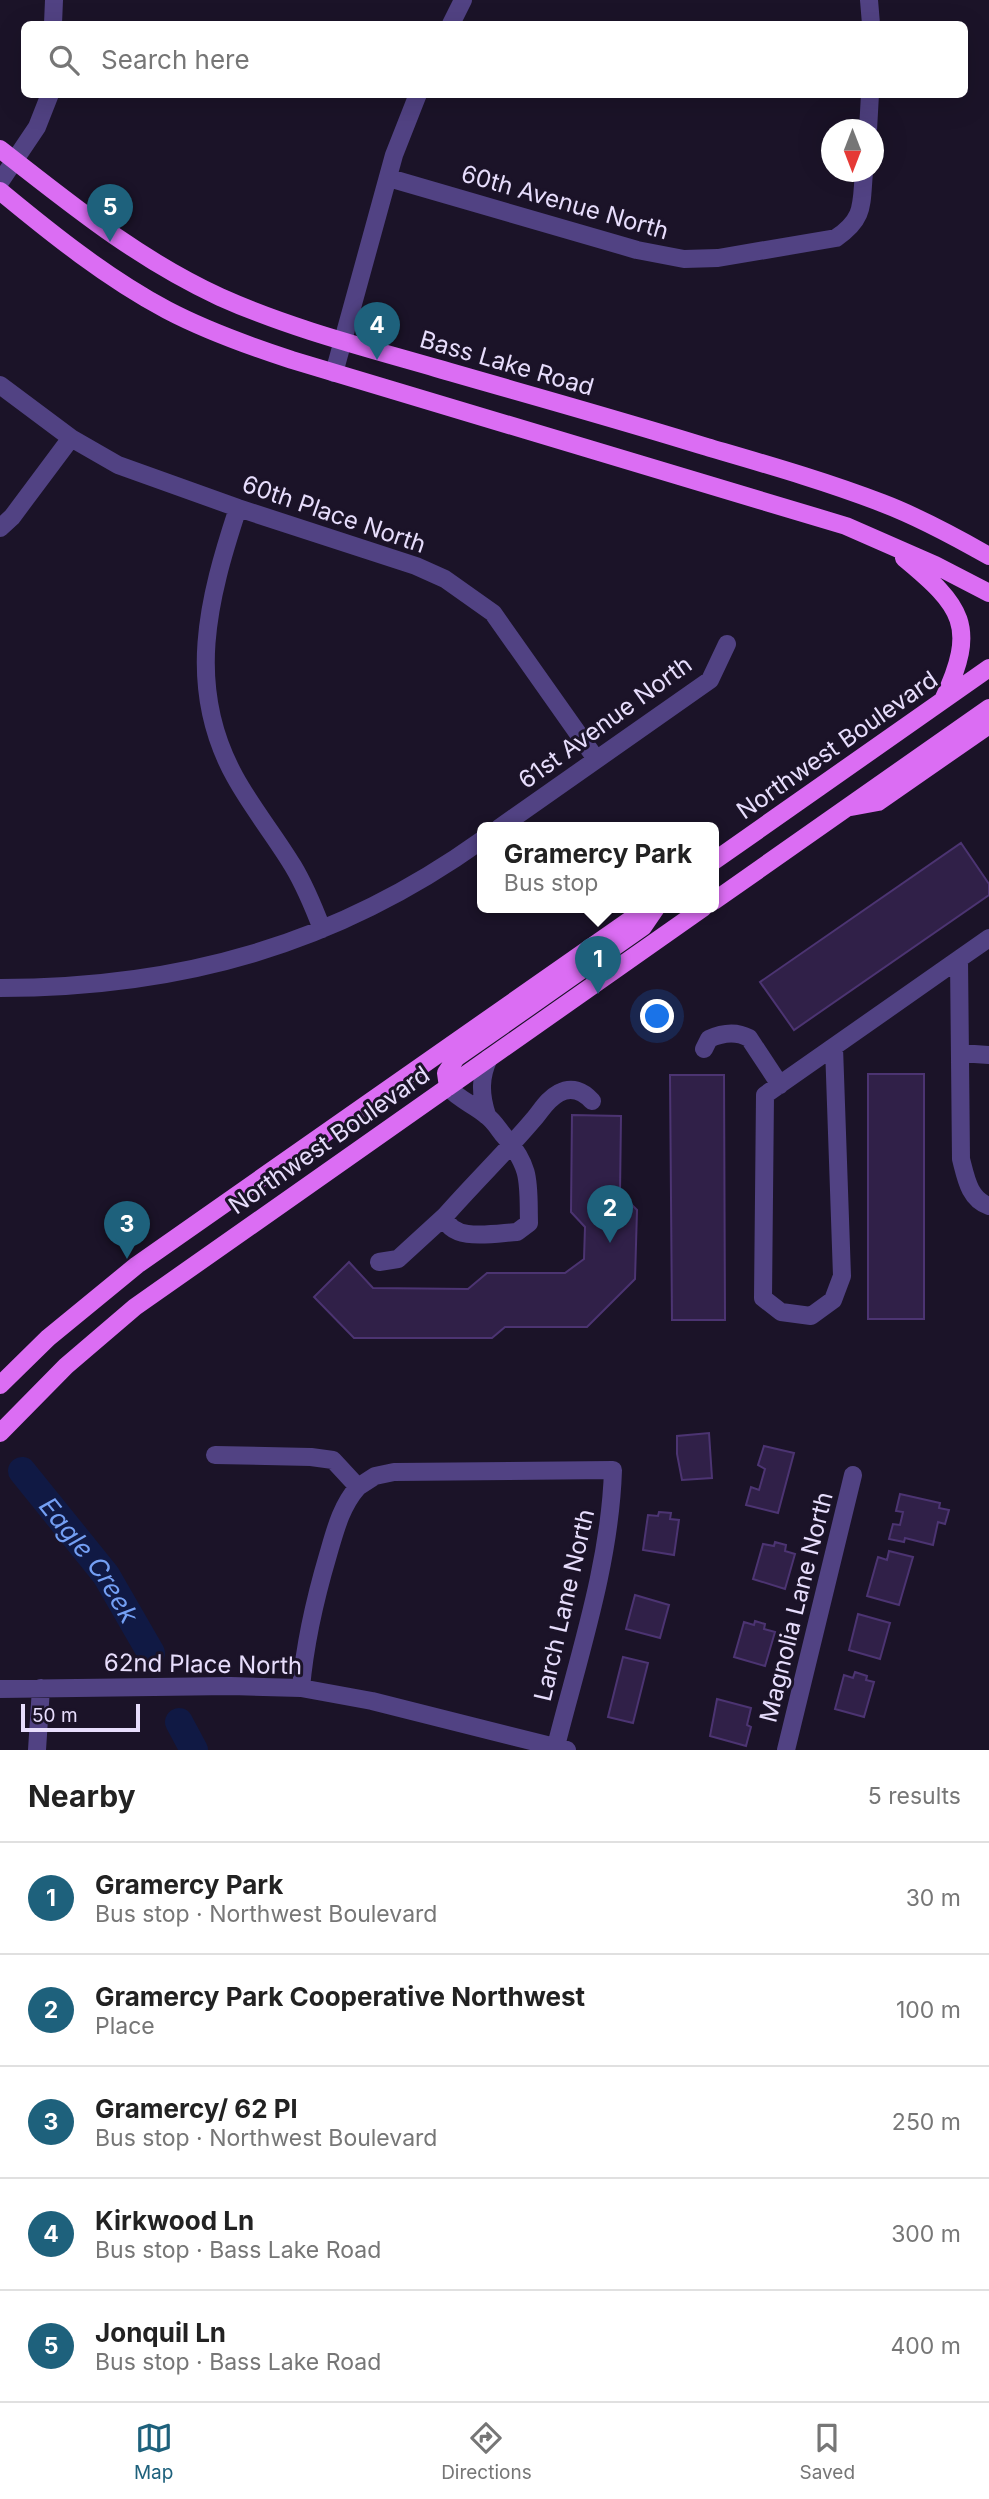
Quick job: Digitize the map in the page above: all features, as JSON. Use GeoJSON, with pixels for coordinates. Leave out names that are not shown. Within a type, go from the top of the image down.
{"type":"FeatureCollection","features":[{"type":"Feature","properties":{"kind":"main road","name":"Bass Lake Road"},"geometry":{"type":"LineString","coordinates":[[0,149],[116,239],[153,263],[257,313],[343,342],[823,482],[898,510],[989,556]]}},
{"type":"Feature","properties":{"kind":"main road"},"geometry":{"type":"LineString","coordinates":[[0,191],[32,218],[132,290],[249,346],[846,526],[989,593]]}},
{"type":"Feature","properties":{"kind":"main road"},"geometry":{"type":"LineString","coordinates":[[885,542],[935,583],[949,598],[960,621],[960,659],[943,701]]}},
{"type":"Feature","properties":{"kind":"main road","name":"Northwest Boulevard"},"geometry":{"type":"LineString","coordinates":[[719,857],[989,668]]}},
{"type":"Feature","properties":{"kind":"main road"},"geometry":{"type":"LineString","coordinates":[[719,897],[989,708]]}},
{"type":"Feature","properties":{"kind":"main road"},"geometry":{"type":"LineString","coordinates":[[845,808],[877,802],[989,725]]}},
{"type":"Feature","properties":{"kind":"main road","name":"Northwest Boulevard"},"geometry":{"type":"LineString","coordinates":[[0,1384],[48,1338],[136,1265],[640,913]]}},
{"type":"Feature","properties":{"kind":"main road"},"geometry":{"type":"LineString","coordinates":[[447,1087],[446,1073],[456,1058],[643,927],[653,913]]}},
{"type":"Feature","properties":{"kind":"main road","name":"Northwest Boulevard"},"geometry":{"type":"LineString","coordinates":[[0,1433],[66,1366],[135,1307],[696,913]]}},
{"type":"Feature","properties":{"kind":"street"},"geometry":{"type":"LineString","coordinates":[[53,21],[54,0]]}},
{"type":"Feature","properties":{"kind":"street"},"geometry":{"type":"LineString","coordinates":[[452,21],[463,0]]}},
{"type":"Feature","properties":{"kind":"street"},"geometry":{"type":"LineString","coordinates":[[869,0],[871,21]]}},
{"type":"Feature","properties":{"kind":"street"},"geometry":{"type":"LineString","coordinates":[[0,182],[37,127],[48,98]]}},
{"type":"Feature","properties":{"kind":"street"},"geometry":{"type":"LineString","coordinates":[[334,373],[394,155],[416,98]]}},
{"type":"Feature","properties":{"kind":"street"},"geometry":{"type":"LineString","coordinates":[[869,119],[870,98]]}},
{"type":"Feature","properties":{"kind":"street","name":"60th Avenue North"},"geometry":{"type":"LineString","coordinates":[[389,177],[637,250],[684,259],[718,258],[835,238],[851,227],[859,214],[863,182]]}},
{"type":"Feature","properties":{"kind":"street","name":"60th Place North"},"geometry":{"type":"LineString","coordinates":[[0,385],[71,438],[118,465],[416,566],[470,594],[493,613],[511,636],[596,759]]}},
{"type":"Feature","properties":{"kind":"street"},"geometry":{"type":"LineString","coordinates":[[0,528],[12,517],[71,438]]}},
{"type":"Feature","properties":{"kind":"street"},"geometry":{"type":"LineString","coordinates":[[239,508],[219,568],[209,610],[205,651],[216,734],[234,775],[294,868],[323,929]]}},
{"type":"Feature","properties":{"kind":"street","name":"61st Avenue North"},"geometry":{"type":"LineString","coordinates":[[507,822],[710,680],[727,645]]}},
{"type":"Feature","properties":{"kind":"street"},"geometry":{"type":"LineString","coordinates":[[0,988],[111,983],[186,971],[256,953],[323,929],[395,896],[477,843]]}},
{"type":"Feature","properties":{"kind":"street"},"geometry":{"type":"LineString","coordinates":[[834,1046],[842,1276],[833,1300],[811,1316],[781,1312],[763,1298],[765,1095],[834,1046],[989,938]]}},
{"type":"Feature","properties":{"kind":"street"},"geometry":{"type":"LineString","coordinates":[[959,959],[961,1159],[970,1190],[982,1203],[989,1206]]}},
{"type":"Feature","properties":{"kind":"street"},"geometry":{"type":"LineString","coordinates":[[704,1049],[709,1040],[719,1035],[742,1034],[749,1038],[780,1084]]}},
{"type":"Feature","properties":{"kind":"street"},"geometry":{"type":"LineString","coordinates":[[960,1053],[989,1055]]}},
{"type":"Feature","properties":{"kind":"street"},"geometry":{"type":"LineString","coordinates":[[486,1115],[481,1089],[483,1070],[489,1058]]}},
{"type":"Feature","properties":{"kind":"street"},"geometry":{"type":"LineString","coordinates":[[445,1216],[446,1223],[460,1234],[517,1232],[528,1223],[527,1177],[523,1160],[486,1115],[459,1099],[447,1087]]}},
{"type":"Feature","properties":{"kind":"street"},"geometry":{"type":"LineString","coordinates":[[379,1262],[398,1259],[445,1216],[535,1118],[545,1103],[560,1092],[573,1089],[586,1094],[592,1101]]}},
{"type":"Feature","properties":{"kind":"street"},"geometry":{"type":"LineString","coordinates":[[215,1455],[333,1460],[358,1487],[349,1497],[340,1516],[315,1597],[301,1688]]}},
{"type":"Feature","properties":{"kind":"street","name":"Larch Lane North"},"geometry":{"type":"LineString","coordinates":[[358,1487],[375,1476],[394,1472],[613,1470],[612,1506],[601,1565],[559,1749]]}},
{"type":"Feature","properties":{"kind":"street","name":"Magnolia Lane North"},"geometry":{"type":"LineString","coordinates":[[786,1750],[853,1475]]}},
{"type":"Feature","properties":{"kind":"street","name":"62nd Place North"},"geometry":{"type":"LineString","coordinates":[[0,1689],[231,1686],[301,1688],[372,1701],[559,1749]]}},
{"type":"Feature","properties":{"kind":"street"},"geometry":{"type":"LineString","coordinates":[[37,1750],[41,1688]]}},
{"type":"Feature","properties":{"kind":"building"},"geometry":{"type":"Polygon","coordinates":[[[961,843],[989,884],[989,895],[794,1030],[760,982],[961,843]]]}},
{"type":"Feature","properties":{"kind":"building"},"geometry":{"type":"Polygon","coordinates":[[[868,1074],[924,1074],[924,1319],[868,1319],[868,1074]]]}},
{"type":"Feature","properties":{"kind":"building"},"geometry":{"type":"Polygon","coordinates":[[[670,1075],[724,1075],[725,1320],[672,1320],[670,1075]]]}},
{"type":"Feature","properties":{"kind":"building"},"geometry":{"type":"Polygon","coordinates":[[[572,1115],[621,1116],[620,1193],[637,1210],[635,1279],[587,1327],[505,1327],[492,1338],[354,1338],[314,1297],[349,1262],[373,1288],[468,1289],[487,1273],[565,1273],[584,1259],[585,1227],[571,1212],[572,1115]]]}},
{"type":"Feature","properties":{"kind":"building"},"geometry":{"type":"Polygon","coordinates":[[[709,1433],[712,1478],[682,1480],[677,1436],[709,1433]]]}},
{"type":"Feature","properties":{"kind":"building"},"geometry":{"type":"Polygon","coordinates":[[[764,1446],[794,1453],[778,1513],[746,1505],[751,1487],[759,1490],[765,1469],[758,1465],[764,1446]]]}},
{"type":"Feature","properties":{"kind":"building"},"geometry":{"type":"Polygon","coordinates":[[[900,1494],[940,1503],[939,1508],[949,1510],[945,1524],[938,1522],[933,1545],[905,1538],[904,1542],[889,1539],[893,1524],[900,1525],[903,1512],[896,1511],[900,1494]]]}},
{"type":"Feature","properties":{"kind":"building"},"geometry":{"type":"Polygon","coordinates":[[[659,1512],[671,1513],[670,1519],[679,1520],[674,1555],[643,1550],[648,1515],[658,1516],[659,1512]]]}},
{"type":"Feature","properties":{"kind":"building"},"geometry":{"type":"Polygon","coordinates":[[[775,1542],[786,1545],[785,1551],[795,1554],[785,1589],[753,1579],[763,1544],[774,1546],[775,1542]]]}},
{"type":"Feature","properties":{"kind":"building"},"geometry":{"type":"Polygon","coordinates":[[[889,1551],[913,1557],[899,1605],[867,1596],[878,1557],[887,1560],[889,1551]]]}},
{"type":"Feature","properties":{"kind":"building"},"geometry":{"type":"Polygon","coordinates":[[[635,1595],[669,1605],[660,1638],[626,1629],[635,1595]]]}},
{"type":"Feature","properties":{"kind":"building"},"geometry":{"type":"Polygon","coordinates":[[[858,1614],[890,1623],[880,1659],[849,1650],[858,1614]]]}},
{"type":"Feature","properties":{"kind":"building"},"geometry":{"type":"Polygon","coordinates":[[[755,1621],[765,1624],[764,1629],[775,1632],[765,1666],[734,1657],[744,1622],[754,1625],[755,1621]]]}},
{"type":"Feature","properties":{"kind":"building"},"geometry":{"type":"Polygon","coordinates":[[[623,1657],[648,1663],[633,1723],[608,1717],[623,1657]]]}},
{"type":"Feature","properties":{"kind":"building"},"geometry":{"type":"Polygon","coordinates":[[[855,1672],[874,1682],[864,1717],[835,1709],[844,1675],[853,1678],[855,1672]]]}},
{"type":"Feature","properties":{"kind":"building"},"geometry":{"type":"Polygon","coordinates":[[[717,1699],[751,1708],[747,1725],[751,1727],[746,1746],[710,1736],[717,1699]]]}},
{"type":"Feature","properties":{"kind":"waterway","name":"Eagle Creek"},"geometry":{"type":"LineString","coordinates":[[22,1471],[106,1575],[151,1653]]}},
{"type":"Feature","properties":{"kind":"waterway","name":"Eagle Creek"},"geometry":{"type":"LineString","coordinates":[[179,1722],[194,1750]]}},
{"type":"Feature","properties":{"kind":"place","name":"Jonquil Ln"},"geometry":{"type":"Point","coordinates":[110,242]}},
{"type":"Feature","properties":{"kind":"place","name":"Kirkwood Ln"},"geometry":{"type":"Point","coordinates":[377,360]}},
{"type":"Feature","properties":{"kind":"place","name":"Gramercy Park"},"geometry":{"type":"Point","coordinates":[598,994]}},
{"type":"Feature","properties":{"kind":"place","name":"Gramercy Park Cooperative Northwest"},"geometry":{"type":"Point","coordinates":[610,1243]}},
{"type":"Feature","properties":{"kind":"place","name":"Gramercy/ 62 Pl"},"geometry":{"type":"Point","coordinates":[127,1259]}}]}
